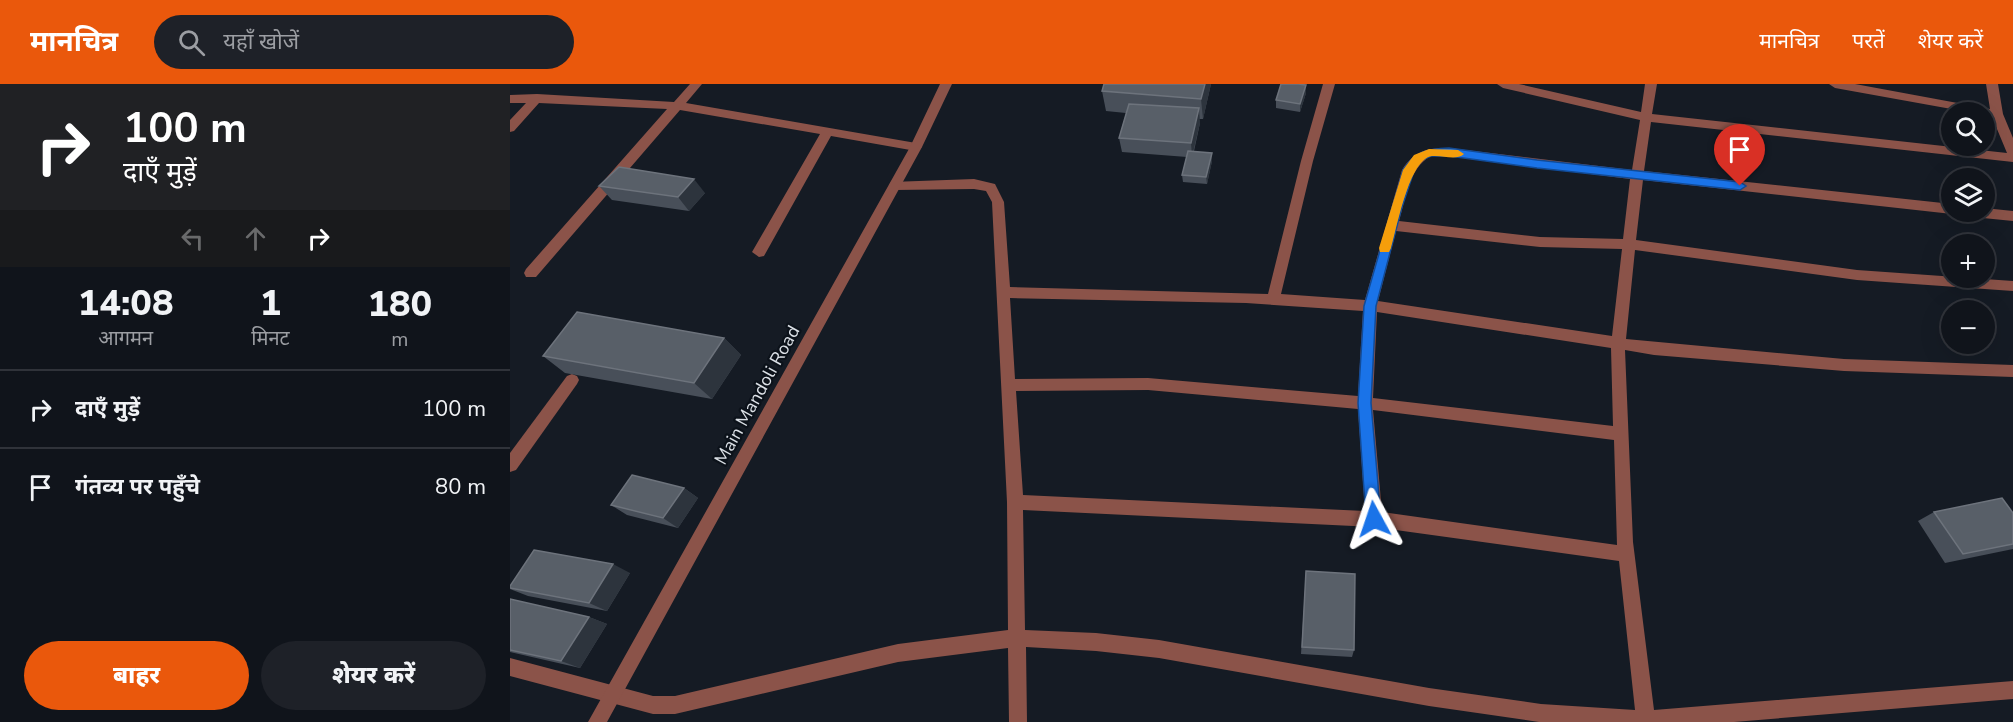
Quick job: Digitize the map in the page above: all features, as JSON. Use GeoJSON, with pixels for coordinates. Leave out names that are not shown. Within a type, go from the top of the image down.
{"type":"FeatureCollection","features":[{"type":"Feature","properties":{"kind":"street"},"geometry":{"type":"LineString","coordinates":[[531,273],[696,84]]}},
{"type":"Feature","properties":{"kind":"street","name":"Main Mandoli Road"},"geometry":{"type":"LineString","coordinates":[[597,722],[916,147],[946,84]]}},
{"type":"Feature","properties":{"kind":"street"},"geometry":{"type":"LineString","coordinates":[[1273,300],[1307,161],[1329,84]]}},
{"type":"Feature","properties":{"kind":"street"},"geometry":{"type":"LineString","coordinates":[[1503,84],[1646,117],[2013,158]]}},
{"type":"Feature","properties":{"kind":"street"},"geometry":{"type":"LineString","coordinates":[[1646,721],[1626,554],[1618,343],[1636,175],[1651,84]]}},
{"type":"Feature","properties":{"kind":"street"},"geometry":{"type":"LineString","coordinates":[[1835,84],[1997,114]]}},
{"type":"Feature","properties":{"kind":"street"},"geometry":{"type":"LineString","coordinates":[[1992,84],[1997,114],[2013,153]]}},
{"type":"Feature","properties":{"kind":"street"},"geometry":{"type":"LineString","coordinates":[[510,128],[537,98]]}},
{"type":"Feature","properties":{"kind":"street"},"geometry":{"type":"LineString","coordinates":[[510,99],[537,98],[678,106],[916,147]]}},
{"type":"Feature","properties":{"kind":"street"},"geometry":{"type":"LineString","coordinates":[[759,252],[827,132]]}},
{"type":"Feature","properties":{"kind":"street"},"geometry":{"type":"LineString","coordinates":[[1374,519],[1365,403],[1370,306],[1408,170],[1418,158],[1429,152],[1449,152],[1941,208]]}},
{"type":"Feature","properties":{"kind":"street"},"geometry":{"type":"LineString","coordinates":[[895,185],[965,184],[992,187],[998,202],[1015,502],[1018,722]]}},
{"type":"Feature","properties":{"kind":"street"},"geometry":{"type":"LineString","coordinates":[[1995,214],[2013,216]]}},
{"type":"Feature","properties":{"kind":"street"},"geometry":{"type":"LineString","coordinates":[[1391,225],[1490,237],[1603,245],[1630,244],[1857,275],[2013,286]]}},
{"type":"Feature","properties":{"kind":"street"},"geometry":{"type":"LineString","coordinates":[[1003,292],[1273,300],[1370,306],[1653,349],[1844,365],[2013,371]]}},
{"type":"Feature","properties":{"kind":"street"},"geometry":{"type":"LineString","coordinates":[[510,465],[572,381]]}},
{"type":"Feature","properties":{"kind":"street"},"geometry":{"type":"LineString","coordinates":[[1007,385],[1148,384],[1365,403],[1620,435]]}},
{"type":"Feature","properties":{"kind":"street"},"geometry":{"type":"LineString","coordinates":[[1015,502],[1374,519],[1626,554]]}},
{"type":"Feature","properties":{"kind":"street"},"geometry":{"type":"LineString","coordinates":[[510,667],[653,705],[675,705],[898,653],[1016,638],[1096,642],[1159,649],[1541,713],[1646,721],[2013,690]]}},
{"type":"Feature","properties":{"kind":"building"},"geometry":{"type":"Polygon","coordinates":[[[1104,84],[1205,84],[1201,99],[1102,91],[1104,84]]]}},
{"type":"Feature","properties":{"kind":"building"},"geometry":{"type":"Polygon","coordinates":[[[1281,84],[1306,85],[1300,104],[1276,100],[1281,84]]]}},
{"type":"Feature","properties":{"kind":"building"},"geometry":{"type":"Polygon","coordinates":[[[1129,104],[1199,108],[1191,143],[1119,138],[1129,104]]]}},
{"type":"Feature","properties":{"kind":"building"},"geometry":{"type":"Polygon","coordinates":[[[1188,151],[1212,153],[1206,177],[1182,175],[1188,151]]]}},
{"type":"Feature","properties":{"kind":"building"},"geometry":{"type":"Polygon","coordinates":[[[619,167],[694,179],[678,197],[599,186],[619,167]]]}},
{"type":"Feature","properties":{"kind":"building"},"geometry":{"type":"Polygon","coordinates":[[[577,312],[724,338],[694,383],[543,356],[577,312]]]}},
{"type":"Feature","properties":{"kind":"building"},"geometry":{"type":"Polygon","coordinates":[[[632,475],[684,488],[663,518],[611,505],[632,475]]]}},
{"type":"Feature","properties":{"kind":"building"},"geometry":{"type":"Polygon","coordinates":[[[2002,498],[2013,513],[2013,544],[1963,554],[1934,512],[2002,498]]]}},
{"type":"Feature","properties":{"kind":"building"},"geometry":{"type":"Polygon","coordinates":[[[534,550],[613,564],[589,603],[510,588],[534,550]]]}},
{"type":"Feature","properties":{"kind":"building"},"geometry":{"type":"Polygon","coordinates":[[[1306,571],[1355,574],[1354,650],[1302,647],[1306,571]]]}},
{"type":"Feature","properties":{"kind":"building"},"geometry":{"type":"Polygon","coordinates":[[[510,599],[589,617],[561,661],[510,650],[510,599]]]}},
{"type":"Feature","properties":{"kind":"slow traffic"},"geometry":{"type":"LineString","coordinates":[[1385,248],[1408,170],[1418,158],[1429,152],[1458,154]]}},
{"type":"Feature","properties":{"kind":"route"},"geometry":{"type":"LineString","coordinates":[[1374,519],[1365,403],[1370,306],[1396,207],[1408,170],[1418,158],[1429,152],[1449,152],[1514,162],[1740,186]]}}]}
